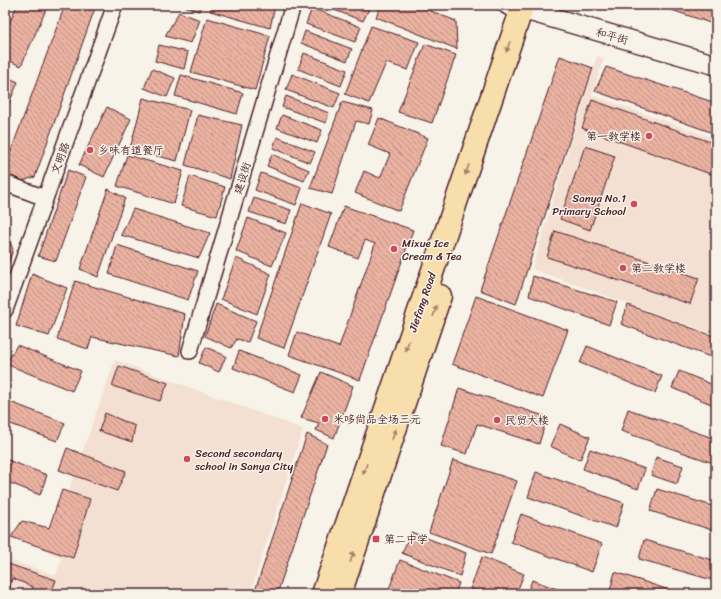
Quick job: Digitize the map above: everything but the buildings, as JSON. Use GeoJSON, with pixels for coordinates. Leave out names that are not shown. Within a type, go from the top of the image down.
{"type":"FeatureCollection","features":[{"type":"Feature","properties":{"kind":"main road","name":"Jiefang Road"},"geometry":{"type":"LineString","coordinates":[[323,594],[525,8]]}},
{"type":"Feature","properties":{"kind":"main road","name":"Jiefang Road"},"geometry":{"type":"LineString","coordinates":[[340,594],[525,8]]}},
{"type":"Feature","properties":{"kind":"street","name":"文明路"},"geometry":{"type":"LineString","coordinates":[[5,310],[115,5]]}},
{"type":"Feature","properties":{"kind":"street","name":"建设街"},"geometry":{"type":"LineString","coordinates":[[190,351],[293,5]]}},
{"type":"Feature","properties":{"kind":"street","name":"和平街"},"geometry":{"type":"LineString","coordinates":[[525,8],[716,65]]}},
{"type":"Feature","properties":{"kind":"street"},"geometry":{"type":"LineString","coordinates":[[5,183],[45,198]]}},
{"type":"Feature","properties":{"kind":"shaded area","name":"Sanya No.1 Primary School"},"geometry":{"type":"Polygon","coordinates":[[[597,56],[604,58],[592,95],[716,139],[716,335],[532,269],[597,56]]]}},
{"type":"Feature","properties":{"kind":"shaded area","name":"Second secondary school in Sanya City"},"geometry":{"type":"Polygon","coordinates":[[[115,360],[303,429],[250,594],[5,594],[5,559],[56,575],[62,558],[47,551],[115,360]]]}},
{"type":"Feature","properties":{"kind":"place","name":"第一教学楼"},"geometry":{"type":"Point","coordinates":[649,136]}},
{"type":"Feature","properties":{"kind":"place","name":"乡味有道餐厅"},"geometry":{"type":"Point","coordinates":[90,150]}},
{"type":"Feature","properties":{"kind":"place","name":"Sanya No.1 Primary School"},"geometry":{"type":"Point","coordinates":[634,204]}},
{"type":"Feature","properties":{"kind":"place","name":"Mixue Ice Cream & Tea"},"geometry":{"type":"Point","coordinates":[394,249]}},
{"type":"Feature","properties":{"kind":"place","name":"第二教学楼"},"geometry":{"type":"Point","coordinates":[623,268]}},
{"type":"Feature","properties":{"kind":"place","name":"米哆尚品全场三元"},"geometry":{"type":"Point","coordinates":[325,419]}},
{"type":"Feature","properties":{"kind":"place","name":"民贸大楼"},"geometry":{"type":"Point","coordinates":[497,420]}},
{"type":"Feature","properties":{"kind":"place","name":"Second secondary school in Sanya City"},"geometry":{"type":"Point","coordinates":[187,459]}},
{"type":"Feature","properties":{"kind":"place","name":"第二中学"},"geometry":{"type":"Point","coordinates":[376,539]}}]}
